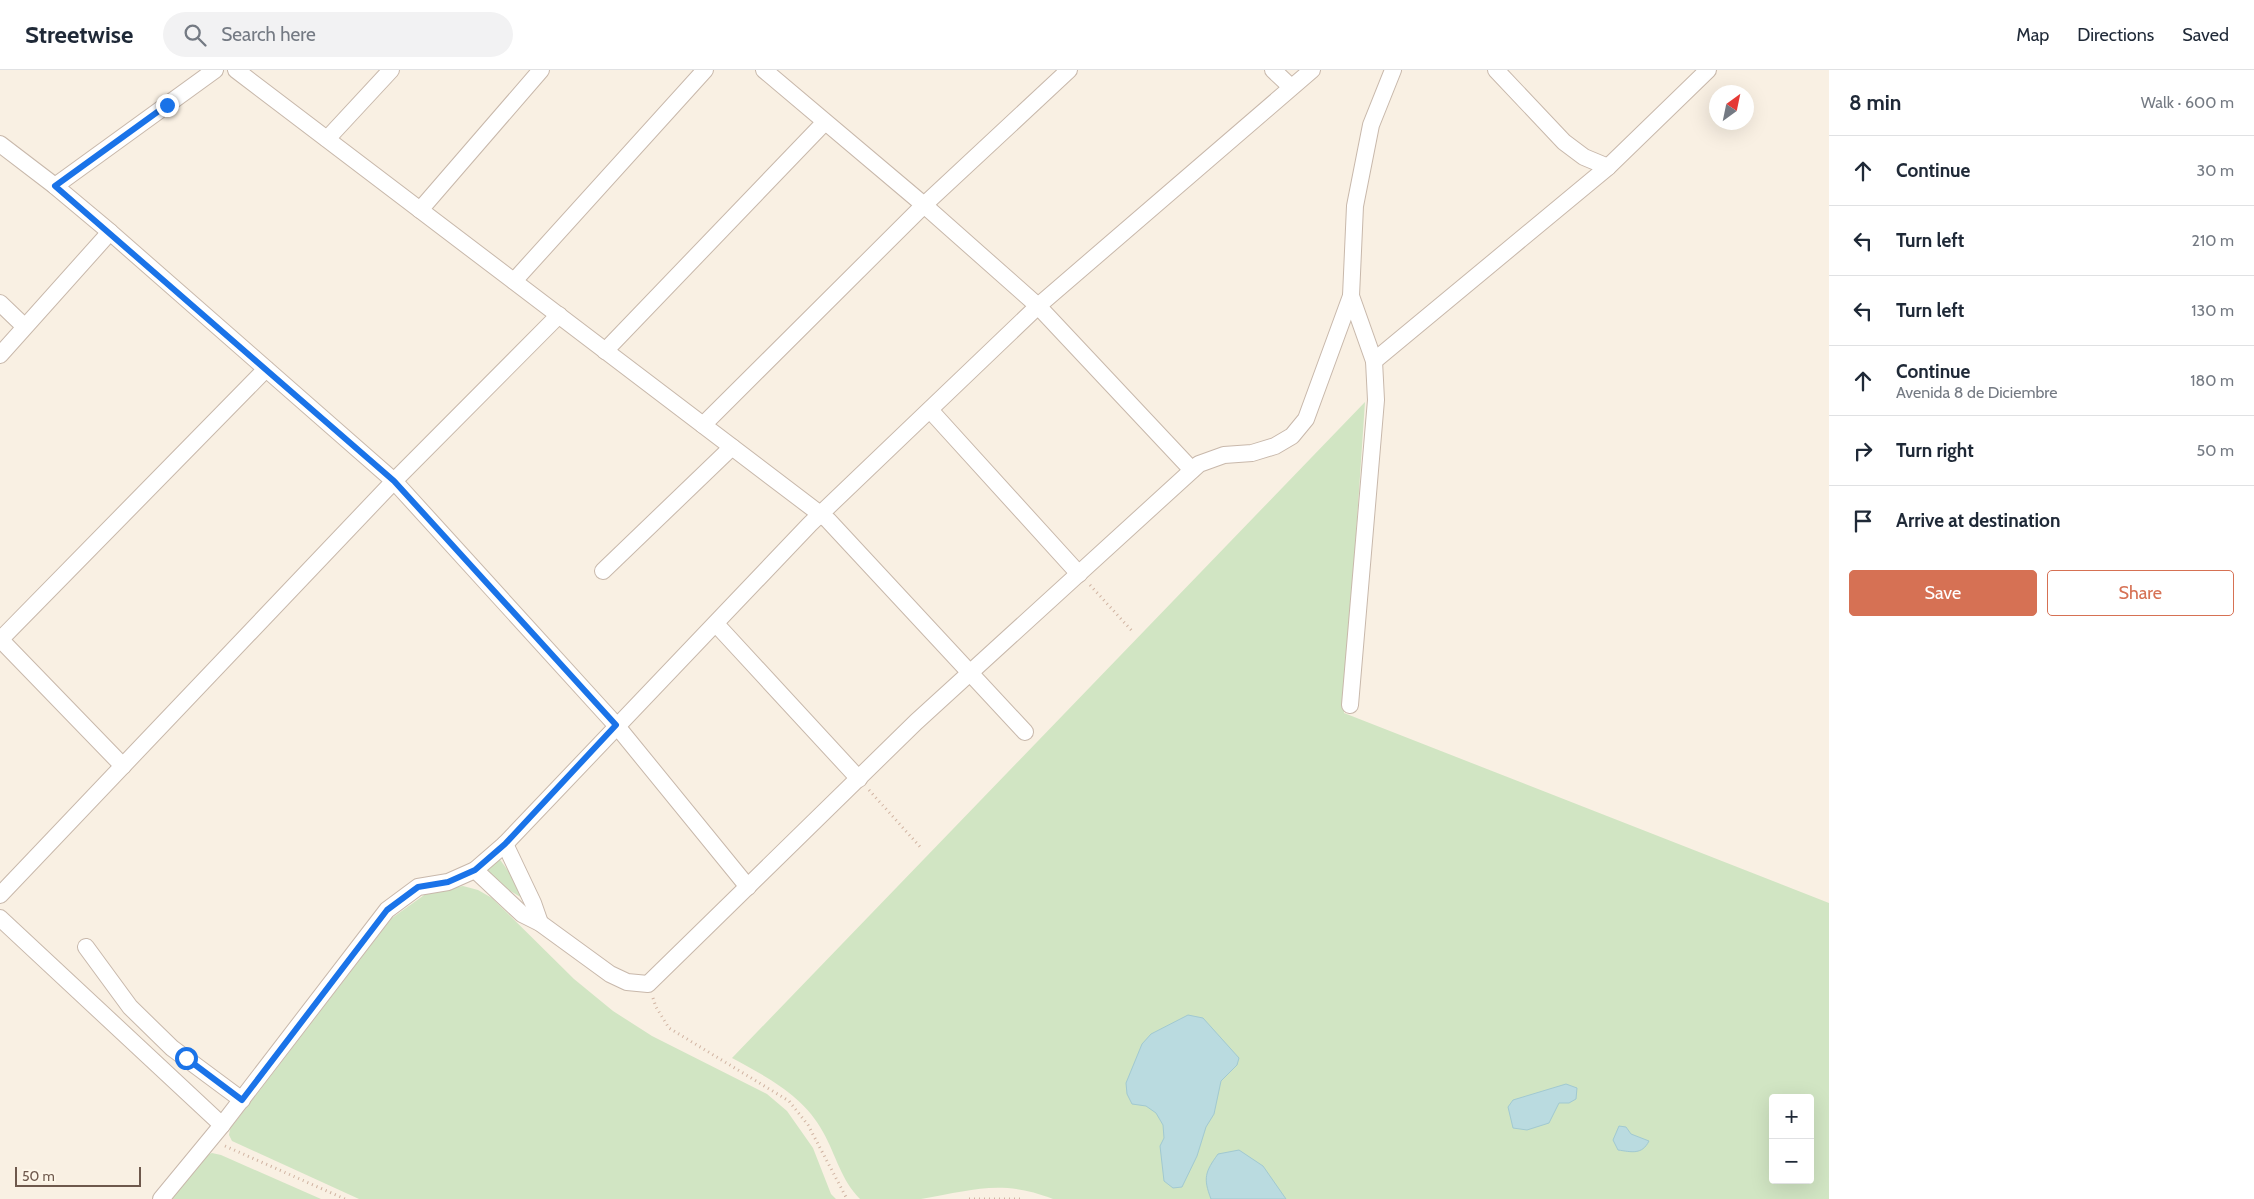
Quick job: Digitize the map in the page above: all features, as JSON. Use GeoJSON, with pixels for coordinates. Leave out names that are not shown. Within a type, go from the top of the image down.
{"type":"FeatureCollection","features":[{"type":"Feature","properties":{"kind":"street"},"geometry":{"type":"LineString","coordinates":[[55,186],[215,70]]}},
{"type":"Feature","properties":{"kind":"street"},"geometry":{"type":"LineString","coordinates":[[236,70],[828,520],[1025,732]]}},
{"type":"Feature","properties":{"kind":"street"},"geometry":{"type":"LineString","coordinates":[[326,139],[391,70]]}},
{"type":"Feature","properties":{"kind":"street"},"geometry":{"type":"LineString","coordinates":[[420,210],[542,70]]}},
{"type":"Feature","properties":{"kind":"street"},"geometry":{"type":"LineString","coordinates":[[514,281],[706,70]]}},
{"type":"Feature","properties":{"kind":"street"},"geometry":{"type":"LineString","coordinates":[[764,70],[824,123],[924,205],[1038,306],[1192,470]]}},
{"type":"Feature","properties":{"kind":"street"},"geometry":{"type":"LineString","coordinates":[[703,426],[924,205],[1069,70]]}},
{"type":"Feature","properties":{"kind":"street"},"geometry":{"type":"LineString","coordinates":[[1273,70],[1291,87]]}},
{"type":"Feature","properties":{"kind":"street"},"geometry":{"type":"LineString","coordinates":[[161,1199],[211,1140],[387,910],[418,887],[448,882],[475,870],[505,844],[616,725],[716,624],[820,514],[1038,306],[1312,70]]}},
{"type":"Feature","properties":{"kind":"street"},"geometry":{"type":"LineString","coordinates":[[475,870],[522,914],[540,923],[610,974],[627,982],[648,984],[970,674],[1199,464],[1224,455],[1252,453],[1275,446],[1292,436],[1306,419],[1351,296],[1355,206],[1370,125],[1393,70]]}},
{"type":"Feature","properties":{"kind":"street"},"geometry":{"type":"LineString","coordinates":[[1496,70],[1564,142],[1584,157],[1608,167]]}},
{"type":"Feature","properties":{"kind":"street"},"geometry":{"type":"LineString","coordinates":[[1374,361],[1608,167],[1708,70]]}},
{"type":"Feature","properties":{"kind":"street"},"geometry":{"type":"LineString","coordinates":[[606,351],[824,123]]}},
{"type":"Feature","properties":{"kind":"street"},"geometry":{"type":"LineString","coordinates":[[0,144],[55,186],[110,232],[394,481],[616,725],[748,888]]}},
{"type":"Feature","properties":{"kind":"street"},"geometry":{"type":"LineString","coordinates":[[0,355],[110,232]]}},
{"type":"Feature","properties":{"kind":"street"},"geometry":{"type":"LineString","coordinates":[[1350,705],[1376,400],[1374,361],[1351,296]]}},
{"type":"Feature","properties":{"kind":"street"},"geometry":{"type":"LineString","coordinates":[[0,303],[24,326]]}},
{"type":"Feature","properties":{"kind":"street"},"geometry":{"type":"LineString","coordinates":[[0,896],[394,481],[559,315]]}},
{"type":"Feature","properties":{"kind":"street"},"geometry":{"type":"LineString","coordinates":[[123,766],[0,639],[266,369]]}},
{"type":"Feature","properties":{"kind":"street"},"geometry":{"type":"LineString","coordinates":[[930,410],[1079,574]]}},
{"type":"Feature","properties":{"kind":"street"},"geometry":{"type":"LineString","coordinates":[[602,571],[732,447]]}},
{"type":"Feature","properties":{"kind":"street"},"geometry":{"type":"LineString","coordinates":[[716,624],[859,779]]}},
{"type":"Feature","properties":{"kind":"street"},"geometry":{"type":"LineString","coordinates":[[505,844],[540,923]]}},
{"type":"Feature","properties":{"kind":"street"},"geometry":{"type":"LineString","coordinates":[[0,918],[222,1125]]}},
{"type":"Feature","properties":{"kind":"street"},"geometry":{"type":"LineString","coordinates":[[86,947],[130,1006],[172,1048],[242,1100]]}},
{"type":"Feature","properties":{"kind":"path"},"geometry":{"type":"LineString","coordinates":[[1079,574],[1133,632]]}},
{"type":"Feature","properties":{"kind":"path"},"geometry":{"type":"LineString","coordinates":[[859,779],[922,849]]}},
{"type":"Feature","properties":{"kind":"path"},"geometry":{"type":"LineString","coordinates":[[648,984],[656,1007],[669,1028],[789,1102],[808,1125],[847,1199]]}},
{"type":"Feature","properties":{"kind":"path"},"geometry":{"type":"LineString","coordinates":[[211,1140],[345,1199]]}},
{"type":"Feature","properties":{"kind":"path"},"geometry":{"type":"LineString","coordinates":[[969,1199],[1014,1197],[1020,1199]]}},
{"type":"Feature","properties":{"kind":"green space"},"geometry":{"type":"Polygon","coordinates":[[[1365,402],[1344,713],[1829,903],[1829,1199],[1053,1199],[1018,1189],[987,1188],[921,1199],[860,1199],[843,1176],[828,1141],[815,1119],[806,1108],[784,1089],[732,1058],[1365,402]]]}},
{"type":"Feature","properties":{"kind":"green space"},"geometry":{"type":"Polygon","coordinates":[[[499,859],[527,897],[522,898],[504,887],[488,871],[488,866],[499,859]]]}},
{"type":"Feature","properties":{"kind":"green space"},"geometry":{"type":"Polygon","coordinates":[[[463,886],[478,890],[492,898],[574,979],[613,1011],[652,1036],[767,1094],[787,1111],[813,1148],[831,1194],[836,1199],[359,1199],[232,1141],[229,1135],[230,1129],[392,918],[427,893],[463,886]]]}},
{"type":"Feature","properties":{"kind":"green space"},"geometry":{"type":"Polygon","coordinates":[[[212,1153],[221,1155],[321,1199],[169,1199],[206,1155],[212,1153]]]}},
{"type":"Feature","properties":{"kind":"water"},"geometry":{"type":"Polygon","coordinates":[[[1188,1015],[1203,1018],[1239,1058],[1237,1065],[1221,1081],[1214,1114],[1206,1127],[1197,1156],[1182,1187],[1173,1188],[1164,1181],[1160,1146],[1164,1138],[1163,1125],[1156,1113],[1146,1106],[1132,1104],[1127,1094],[1126,1083],[1142,1044],[1151,1034],[1188,1015]]]}},
{"type":"Feature","properties":{"kind":"water"},"geometry":{"type":"Polygon","coordinates":[[[1566,1084],[1577,1088],[1576,1099],[1569,1103],[1559,1103],[1549,1123],[1527,1130],[1513,1128],[1508,1107],[1513,1100],[1566,1084]]]}},
{"type":"Feature","properties":{"kind":"water"},"geometry":{"type":"Polygon","coordinates":[[[1619,1126],[1626,1127],[1631,1134],[1649,1141],[1640,1151],[1618,1150],[1613,1140],[1619,1126]]]}},
{"type":"Feature","properties":{"kind":"water"},"geometry":{"type":"Polygon","coordinates":[[[1239,1150],[1263,1166],[1286,1199],[1211,1199],[1206,1180],[1210,1166],[1218,1154],[1239,1150]]]}},
{"type":"Feature","properties":{"kind":"route"},"geometry":{"type":"LineString","coordinates":[[167,105],[55,186],[394,481],[616,725],[505,844],[475,870],[448,882],[418,887],[387,910],[242,1100],[186,1058]]}}]}
